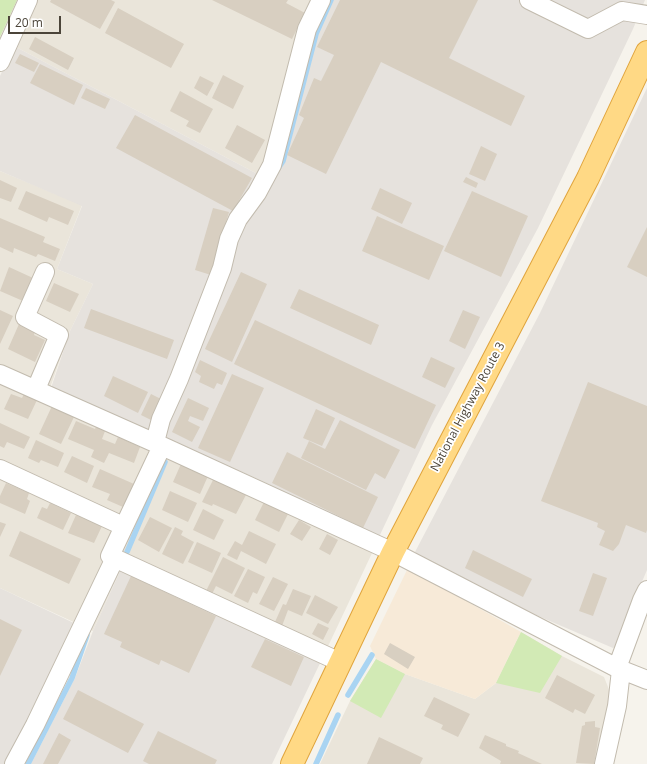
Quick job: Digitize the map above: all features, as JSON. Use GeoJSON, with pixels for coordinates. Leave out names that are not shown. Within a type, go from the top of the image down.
{"type":"FeatureCollection","features":[{"type":"Feature","properties":{"kind":"highway","name":"National Highway Route 3"},"geometry":{"type":"LineString","coordinates":[[292,764],[393,552],[588,178],[647,52]]}},
{"type":"Feature","properties":{"kind":"street"},"geometry":{"type":"LineString","coordinates":[[0,62],[28,0]]}},
{"type":"Feature","properties":{"kind":"street"},"geometry":{"type":"LineString","coordinates":[[321,0],[307,29],[272,165],[256,193],[238,219],[229,239],[222,268],[161,419],[159,444],[110,556],[340,662]]}},
{"type":"Feature","properties":{"kind":"street"},"geometry":{"type":"LineString","coordinates":[[529,0],[588,29],[622,11],[647,15]]}},
{"type":"Feature","properties":{"kind":"street"},"geometry":{"type":"LineString","coordinates":[[36,390],[59,335],[25,318],[45,272]]}},
{"type":"Feature","properties":{"kind":"street"},"geometry":{"type":"LineString","coordinates":[[0,374],[159,444],[393,552],[619,669],[647,680]]}},
{"type":"Feature","properties":{"kind":"street"},"geometry":{"type":"LineString","coordinates":[[0,469],[124,526]]}},
{"type":"Feature","properties":{"kind":"street"},"geometry":{"type":"LineString","coordinates":[[14,764],[35,725],[115,558]]}},
{"type":"Feature","properties":{"kind":"street"},"geometry":{"type":"LineString","coordinates":[[604,764],[617,706],[619,669],[642,600],[647,590]]}},
{"type":"Feature","properties":{"kind":"shaded area"},"geometry":{"type":"Polygon","coordinates":[[[35,0],[330,0],[269,180],[14,46],[35,0]]]}},
{"type":"Feature","properties":{"kind":"shaded area"},"geometry":{"type":"Polygon","coordinates":[[[330,0],[645,0],[633,29],[538,228],[432,425],[378,539],[260,480],[51,388],[70,331],[93,284],[57,269],[82,206],[0,171],[0,76],[14,46],[269,180],[314,37],[330,0]]]}},
{"type":"Feature","properties":{"kind":"shaded area"},"geometry":{"type":"Polygon","coordinates":[[[647,88],[647,570],[629,612],[620,644],[613,648],[517,607],[421,561],[415,552],[540,313],[647,88]]]}},
{"type":"Feature","properties":{"kind":"shaded area"},"geometry":{"type":"Polygon","coordinates":[[[0,171],[82,205],[57,269],[93,284],[70,331],[50,388],[0,364],[0,171]]]}},
{"type":"Feature","properties":{"kind":"shaded area"},"geometry":{"type":"Polygon","coordinates":[[[0,379],[373,551],[322,659],[121,569],[93,631],[0,588],[0,379]]]}},
{"type":"Feature","properties":{"kind":"shaded area"},"geometry":{"type":"Polygon","coordinates":[[[408,568],[521,632],[496,683],[475,699],[405,674],[376,659],[370,646],[408,568]]]}},
{"type":"Feature","properties":{"kind":"shaded area"},"geometry":{"type":"Polygon","coordinates":[[[121,569],[322,659],[272,764],[31,764],[75,678],[93,631],[121,569]]]}},
{"type":"Feature","properties":{"kind":"shaded area"},"geometry":{"type":"Polygon","coordinates":[[[0,588],[76,624],[5,764],[0,764],[0,588]]]}},
{"type":"Feature","properties":{"kind":"shaded area"},"geometry":{"type":"Polygon","coordinates":[[[521,632],[562,656],[604,677],[610,692],[598,764],[320,764],[350,701],[376,659],[405,674],[475,699],[496,683],[521,632]]]}},
{"type":"Feature","properties":{"kind":"green space"},"geometry":{"type":"Polygon","coordinates":[[[0,0],[17,0],[0,37],[0,0]]]}},
{"type":"Feature","properties":{"kind":"green space"},"geometry":{"type":"Polygon","coordinates":[[[521,632],[562,656],[540,693],[496,683],[521,632]]]}},
{"type":"Feature","properties":{"kind":"green space"},"geometry":{"type":"Polygon","coordinates":[[[376,659],[405,674],[381,718],[350,701],[376,659]]]}},
{"type":"Feature","properties":{"kind":"building"},"geometry":{"type":"Polygon","coordinates":[[[51,0],[111,0],[115,2],[100,29],[50,2],[51,0]]]}},
{"type":"Feature","properties":{"kind":"building"},"geometry":{"type":"Polygon","coordinates":[[[212,0],[288,0],[286,3],[305,13],[292,39],[212,0]]]}},
{"type":"Feature","properties":{"kind":"building"},"geometry":{"type":"Polygon","coordinates":[[[340,0],[478,0],[449,58],[525,96],[511,126],[381,62],[326,174],[287,155],[304,118],[299,115],[314,78],[321,81],[334,55],[317,47],[340,0]]]}},
{"type":"Feature","properties":{"kind":"building"},"geometry":{"type":"Polygon","coordinates":[[[118,8],[184,44],[171,68],[105,33],[118,8]]]}},
{"type":"Feature","properties":{"kind":"building"},"geometry":{"type":"Polygon","coordinates":[[[35,37],[74,58],[68,70],[29,49],[35,37]]]}},
{"type":"Feature","properties":{"kind":"building"},"geometry":{"type":"Polygon","coordinates":[[[20,54],[39,63],[34,72],[15,63],[20,54]]]}},
{"type":"Feature","properties":{"kind":"building"},"geometry":{"type":"Polygon","coordinates":[[[40,64],[83,85],[74,105],[30,83],[40,64]]]}},
{"type":"Feature","properties":{"kind":"building"},"geometry":{"type":"Polygon","coordinates":[[[223,75],[244,86],[233,109],[212,98],[223,75]]]}},
{"type":"Feature","properties":{"kind":"building"},"geometry":{"type":"Polygon","coordinates":[[[200,76],[214,83],[207,96],[194,88],[200,76]]]}},
{"type":"Feature","properties":{"kind":"building"},"geometry":{"type":"Polygon","coordinates":[[[86,88],[110,99],[105,109],[81,98],[86,88]]]}},
{"type":"Feature","properties":{"kind":"building"},"geometry":{"type":"Polygon","coordinates":[[[180,91],[213,109],[200,133],[186,126],[189,121],[170,111],[180,91]]]}},
{"type":"Feature","properties":{"kind":"building"},"geometry":{"type":"Polygon","coordinates":[[[135,115],[252,178],[233,211],[116,148],[135,115]]]}},
{"type":"Feature","properties":{"kind":"building"},"geometry":{"type":"Polygon","coordinates":[[[237,125],[265,140],[252,163],[225,148],[237,125]]]}},
{"type":"Feature","properties":{"kind":"building"},"geometry":{"type":"Polygon","coordinates":[[[481,146],[497,154],[485,181],[469,174],[481,146]]]}},
{"type":"Feature","properties":{"kind":"building"},"geometry":{"type":"Polygon","coordinates":[[[466,177],[478,183],[476,188],[463,182],[466,177]]]}},
{"type":"Feature","properties":{"kind":"building"},"geometry":{"type":"Polygon","coordinates":[[[0,180],[17,188],[11,202],[0,198],[0,180]]]}},
{"type":"Feature","properties":{"kind":"building"},"geometry":{"type":"Polygon","coordinates":[[[380,188],[412,203],[402,224],[371,209],[380,188]]]}},
{"type":"Feature","properties":{"kind":"building"},"geometry":{"type":"Polygon","coordinates":[[[26,191],[74,211],[68,225],[49,217],[47,222],[18,209],[26,191]]]}},
{"type":"Feature","properties":{"kind":"building"},"geometry":{"type":"Polygon","coordinates":[[[472,191],[528,216],[501,277],[444,251],[472,191]]]}},
{"type":"Feature","properties":{"kind":"building"},"geometry":{"type":"Polygon","coordinates":[[[213,208],[229,212],[211,275],[195,270],[213,208]]]}},
{"type":"Feature","properties":{"kind":"building"},"geometry":{"type":"Polygon","coordinates":[[[377,216],[444,246],[429,280],[362,251],[377,216]]]}},
{"type":"Feature","properties":{"kind":"building"},"geometry":{"type":"Polygon","coordinates":[[[0,218],[45,237],[43,242],[60,249],[55,261],[38,254],[36,257],[14,248],[13,253],[0,247],[0,218]]]}},
{"type":"Feature","properties":{"kind":"building"},"geometry":{"type":"Polygon","coordinates":[[[647,227],[647,277],[627,267],[647,227]]]}},
{"type":"Feature","properties":{"kind":"building"},"geometry":{"type":"Polygon","coordinates":[[[9,267],[33,278],[23,301],[0,291],[9,267]]]}},
{"type":"Feature","properties":{"kind":"building"},"geometry":{"type":"Polygon","coordinates":[[[241,272],[267,284],[232,362],[205,349],[241,272]]]}},
{"type":"Feature","properties":{"kind":"building"},"geometry":{"type":"Polygon","coordinates":[[[54,283],[79,294],[70,312],[46,301],[54,283]]]}},
{"type":"Feature","properties":{"kind":"building"},"geometry":{"type":"Polygon","coordinates":[[[299,289],[379,325],[371,345],[290,308],[299,289]]]}},
{"type":"Feature","properties":{"kind":"building"},"geometry":{"type":"Polygon","coordinates":[[[91,309],[174,340],[167,359],[84,328],[91,309]]]}},
{"type":"Feature","properties":{"kind":"building"},"geometry":{"type":"Polygon","coordinates":[[[0,310],[13,316],[0,344],[0,310]]]}},
{"type":"Feature","properties":{"kind":"building"},"geometry":{"type":"Polygon","coordinates":[[[463,310],[480,317],[465,349],[449,341],[463,310]]]}},
{"type":"Feature","properties":{"kind":"building"},"geometry":{"type":"Polygon","coordinates":[[[255,320],[436,405],[415,449],[234,364],[255,320]]]}},
{"type":"Feature","properties":{"kind":"building"},"geometry":{"type":"Polygon","coordinates":[[[19,324],[35,331],[34,335],[45,340],[35,362],[8,349],[19,324]]]}},
{"type":"Feature","properties":{"kind":"building"},"geometry":{"type":"Polygon","coordinates":[[[431,357],[455,368],[445,388],[422,377],[431,357]]]}},
{"type":"Feature","properties":{"kind":"building"},"geometry":{"type":"Polygon","coordinates":[[[200,360],[227,373],[222,385],[217,383],[214,389],[199,382],[201,376],[195,372],[200,360]]]}},
{"type":"Feature","properties":{"kind":"building"},"geometry":{"type":"Polygon","coordinates":[[[232,374],[264,388],[230,462],[198,448],[232,374]]]}},
{"type":"Feature","properties":{"kind":"building"},"geometry":{"type":"Polygon","coordinates":[[[113,376],[148,392],[138,413],[104,396],[113,376]]]}},
{"type":"Feature","properties":{"kind":"building"},"geometry":{"type":"Polygon","coordinates":[[[588,382],[647,406],[647,530],[646,533],[626,525],[619,544],[613,551],[599,545],[605,531],[597,527],[598,523],[541,501],[588,382]]]}},
{"type":"Feature","properties":{"kind":"building"},"geometry":{"type":"Polygon","coordinates":[[[11,394],[22,398],[24,394],[37,400],[28,419],[4,409],[11,394]]]}},
{"type":"Feature","properties":{"kind":"building"},"geometry":{"type":"Polygon","coordinates":[[[151,394],[161,399],[151,420],[141,415],[151,394]]]}},
{"type":"Feature","properties":{"kind":"building"},"geometry":{"type":"Polygon","coordinates":[[[188,398],[209,408],[203,421],[190,416],[188,421],[200,427],[192,442],[172,432],[188,398]]]}},
{"type":"Feature","properties":{"kind":"building"},"geometry":{"type":"Polygon","coordinates":[[[52,406],[74,417],[61,444],[39,434],[52,406]]]}},
{"type":"Feature","properties":{"kind":"building"},"geometry":{"type":"Polygon","coordinates":[[[316,409],[335,418],[322,446],[303,438],[316,409]]]}},
{"type":"Feature","properties":{"kind":"building"},"geometry":{"type":"Polygon","coordinates":[[[340,420],[400,450],[385,479],[375,473],[366,490],[301,458],[309,441],[325,449],[340,420]]]}},
{"type":"Feature","properties":{"kind":"building"},"geometry":{"type":"Polygon","coordinates":[[[76,421],[95,429],[96,427],[105,431],[102,439],[115,444],[118,437],[140,447],[134,463],[109,453],[104,463],[91,457],[94,450],[68,439],[76,421]]]}},
{"type":"Feature","properties":{"kind":"building"},"geometry":{"type":"Polygon","coordinates":[[[0,423],[30,437],[24,449],[7,442],[4,448],[0,446],[0,423]]]}},
{"type":"Feature","properties":{"kind":"building"},"geometry":{"type":"Polygon","coordinates":[[[36,440],[64,453],[58,467],[41,460],[39,463],[28,458],[36,440]]]}},
{"type":"Feature","properties":{"kind":"building"},"geometry":{"type":"Polygon","coordinates":[[[287,452],[378,497],[363,528],[272,483],[287,452]]]}},
{"type":"Feature","properties":{"kind":"building"},"geometry":{"type":"Polygon","coordinates":[[[72,456],[94,466],[87,483],[64,472],[72,456]]]}},
{"type":"Feature","properties":{"kind":"building"},"geometry":{"type":"Polygon","coordinates":[[[181,464],[208,476],[200,494],[173,482],[181,464]]]}},
{"type":"Feature","properties":{"kind":"building"},"geometry":{"type":"Polygon","coordinates":[[[100,469],[134,484],[123,507],[107,500],[110,494],[92,487],[100,469]]]}},
{"type":"Feature","properties":{"kind":"building"},"geometry":{"type":"Polygon","coordinates":[[[214,478],[247,493],[236,514],[213,504],[212,506],[202,502],[214,478]]]}},
{"type":"Feature","properties":{"kind":"building"},"geometry":{"type":"Polygon","coordinates":[[[6,483],[29,493],[27,499],[30,501],[25,514],[0,503],[0,496],[6,483]]]}},
{"type":"Feature","properties":{"kind":"building"},"geometry":{"type":"Polygon","coordinates":[[[170,491],[197,503],[188,522],[162,510],[170,491]]]}},
{"type":"Feature","properties":{"kind":"building"},"geometry":{"type":"Polygon","coordinates":[[[264,502],[288,514],[279,532],[255,520],[264,502]]]}},
{"type":"Feature","properties":{"kind":"building"},"geometry":{"type":"Polygon","coordinates":[[[50,503],[71,513],[63,530],[37,518],[42,507],[47,509],[50,503]]]}},
{"type":"Feature","properties":{"kind":"building"},"geometry":{"type":"Polygon","coordinates":[[[203,509],[224,520],[214,540],[193,530],[203,509]]]}},
{"type":"Feature","properties":{"kind":"building"},"geometry":{"type":"Polygon","coordinates":[[[76,515],[102,526],[94,543],[68,533],[76,515]]]}},
{"type":"Feature","properties":{"kind":"building"},"geometry":{"type":"Polygon","coordinates":[[[150,517],[172,528],[159,552],[138,540],[150,517]]]}},
{"type":"Feature","properties":{"kind":"building"},"geometry":{"type":"Polygon","coordinates":[[[299,520],[311,527],[302,541],[290,534],[299,520]]]}},
{"type":"Feature","properties":{"kind":"building"},"geometry":{"type":"Polygon","coordinates":[[[0,522],[6,524],[0,537],[0,522]]]}},
{"type":"Feature","properties":{"kind":"building"},"geometry":{"type":"Polygon","coordinates":[[[175,527],[183,531],[181,535],[194,542],[183,564],[162,554],[175,527]]]}},
{"type":"Feature","properties":{"kind":"building"},"geometry":{"type":"Polygon","coordinates":[[[20,531],[81,559],[69,584],[9,556],[20,531]]]}},
{"type":"Feature","properties":{"kind":"building"},"geometry":{"type":"Polygon","coordinates":[[[249,531],[276,544],[266,564],[241,551],[237,560],[227,555],[235,541],[242,545],[249,531]]]}},
{"type":"Feature","properties":{"kind":"building"},"geometry":{"type":"Polygon","coordinates":[[[327,534],[338,540],[330,555],[319,549],[327,534]]]}},
{"type":"Feature","properties":{"kind":"building"},"geometry":{"type":"Polygon","coordinates":[[[197,542],[221,553],[212,573],[188,562],[197,542]]]}},
{"type":"Feature","properties":{"kind":"building"},"geometry":{"type":"Polygon","coordinates":[[[473,550],[532,579],[523,597],[465,568],[473,550]]]}},
{"type":"Feature","properties":{"kind":"building"},"geometry":{"type":"Polygon","coordinates":[[[223,557],[245,568],[232,594],[216,586],[212,594],[206,591],[223,557]]]}},
{"type":"Feature","properties":{"kind":"building"},"geometry":{"type":"Polygon","coordinates":[[[248,569],[265,577],[257,594],[253,592],[248,603],[234,596],[248,569]]]}},
{"type":"Feature","properties":{"kind":"building"},"geometry":{"type":"Polygon","coordinates":[[[593,573],[607,578],[593,616],[579,611],[593,573]]]}},
{"type":"Feature","properties":{"kind":"building"},"geometry":{"type":"Polygon","coordinates":[[[131,576],[216,616],[189,673],[161,660],[159,665],[120,647],[122,642],[104,634],[131,576]]]}},
{"type":"Feature","properties":{"kind":"building"},"geometry":{"type":"Polygon","coordinates":[[[273,577],[288,584],[274,611],[259,604],[273,577]]]}},
{"type":"Feature","properties":{"kind":"building"},"geometry":{"type":"Polygon","coordinates":[[[293,589],[311,596],[302,616],[288,610],[282,626],[275,622],[283,604],[286,605],[293,589]]]}},
{"type":"Feature","properties":{"kind":"building"},"geometry":{"type":"Polygon","coordinates":[[[315,595],[338,607],[328,624],[306,613],[315,595]]]}},
{"type":"Feature","properties":{"kind":"building"},"geometry":{"type":"Polygon","coordinates":[[[0,619],[22,630],[0,676],[0,619]]]}},
{"type":"Feature","properties":{"kind":"building"},"geometry":{"type":"Polygon","coordinates":[[[318,623],[329,628],[323,640],[312,634],[318,623]]]}},
{"type":"Feature","properties":{"kind":"building"},"geometry":{"type":"Polygon","coordinates":[[[265,639],[304,657],[291,686],[251,667],[265,639]]]}},
{"type":"Feature","properties":{"kind":"building"},"geometry":{"type":"Polygon","coordinates":[[[390,643],[415,657],[408,669],[384,654],[390,643]]]}},
{"type":"Feature","properties":{"kind":"building"},"geometry":{"type":"Polygon","coordinates":[[[557,675],[595,695],[585,714],[575,709],[573,713],[545,698],[557,675]]]}},
{"type":"Feature","properties":{"kind":"building"},"geometry":{"type":"Polygon","coordinates":[[[78,690],[144,724],[128,753],[63,719],[78,690]]]}},
{"type":"Feature","properties":{"kind":"building"},"geometry":{"type":"Polygon","coordinates":[[[434,697],[470,714],[458,737],[441,729],[443,725],[424,716],[434,697]]]}},
{"type":"Feature","properties":{"kind":"building"},"geometry":{"type":"Polygon","coordinates":[[[595,721],[595,727],[600,728],[594,764],[576,763],[582,726],[585,725],[585,722],[595,721]]]}},
{"type":"Feature","properties":{"kind":"building"},"geometry":{"type":"Polygon","coordinates":[[[158,731],[217,760],[215,764],[149,764],[143,761],[158,731]]]}},
{"type":"Feature","properties":{"kind":"building"},"geometry":{"type":"Polygon","coordinates":[[[59,733],[71,740],[58,764],[43,764],[59,733]]]}},
{"type":"Feature","properties":{"kind":"building"},"geometry":{"type":"Polygon","coordinates":[[[485,735],[506,744],[506,746],[519,751],[518,753],[542,764],[500,764],[501,761],[479,748],[485,735]]]}},
{"type":"Feature","properties":{"kind":"building"},"geometry":{"type":"Polygon","coordinates":[[[379,737],[423,758],[420,764],[367,764],[379,737]]]}},
{"type":"Feature","properties":{"kind":"waterway"},"geometry":{"type":"LineString","coordinates":[[279,167],[283,161],[316,34],[331,0]]}},
{"type":"Feature","properties":{"kind":"waterway"},"geometry":{"type":"LineString","coordinates":[[127,552],[165,462]]}},
{"type":"Feature","properties":{"kind":"waterway"},"geometry":{"type":"LineString","coordinates":[[28,764],[72,678],[87,635]]}},
{"type":"Feature","properties":{"kind":"waterway"},"geometry":{"type":"LineString","coordinates":[[348,695],[372,655]]}},
{"type":"Feature","properties":{"kind":"waterway"},"geometry":{"type":"LineString","coordinates":[[316,764],[338,715]]}}]}
